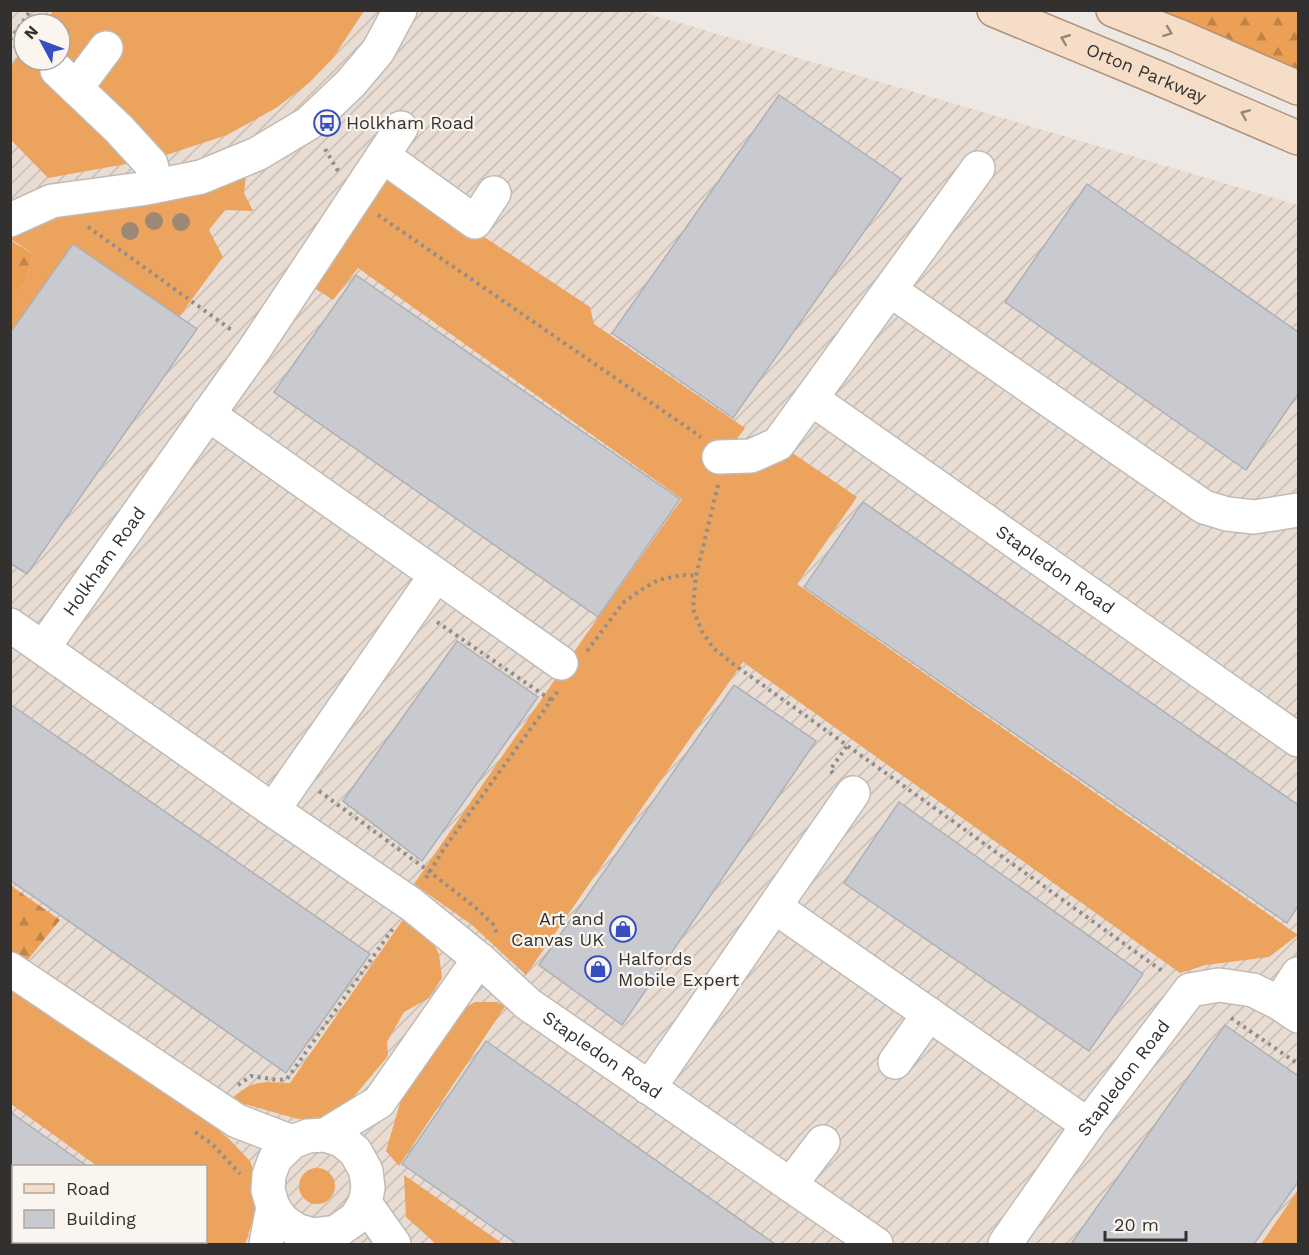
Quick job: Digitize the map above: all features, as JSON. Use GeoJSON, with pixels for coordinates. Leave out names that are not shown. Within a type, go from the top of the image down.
{"type":"FeatureCollection","features":[{"type":"Feature","properties":{"kind":"main road","name":"Orton Parkway"},"geometry":{"type":"LineString","coordinates":[[994,10],[1156,76],[1299,138]]}},
{"type":"Feature","properties":{"kind":"main road"},"geometry":{"type":"LineString","coordinates":[[1113,10],[1299,88]]}},
{"type":"Feature","properties":{"kind":"street"},"geometry":{"type":"LineString","coordinates":[[10,220],[52,201],[201,177],[257,154],[309,123],[350,84],[378,51],[400,10]]}},
{"type":"Feature","properties":{"kind":"street"},"geometry":{"type":"LineString","coordinates":[[105,48],[66,79],[119,129],[151,164],[156,186]]}},
{"type":"Feature","properties":{"kind":"street","name":"Holkham Road"},"geometry":{"type":"LineString","coordinates":[[43,648],[256,348],[401,129]]}},
{"type":"Feature","properties":{"kind":"street"},"geometry":{"type":"LineString","coordinates":[[383,156],[476,222],[494,193]]}},
{"type":"Feature","properties":{"kind":"street"},"geometry":{"type":"LineString","coordinates":[[718,458],[751,456],[778,444],[978,168]]}},
{"type":"Feature","properties":{"kind":"street"},"geometry":{"type":"LineString","coordinates":[[890,290],[1204,507],[1254,517],[1299,510]]}},
{"type":"Feature","properties":{"kind":"street","name":"Stapledon Road"},"geometry":{"type":"LineString","coordinates":[[812,399],[1299,740]]}},
{"type":"Feature","properties":{"kind":"street"},"geometry":{"type":"LineString","coordinates":[[208,414],[568,669]]}},
{"type":"Feature","properties":{"kind":"street"},"geometry":{"type":"LineString","coordinates":[[273,810],[436,575]]}},
{"type":"Feature","properties":{"kind":"street"},"geometry":{"type":"LineString","coordinates":[[10,625],[411,904],[479,958],[379,1102],[325,1135]]}},
{"type":"Feature","properties":{"kind":"street"},"geometry":{"type":"LineString","coordinates":[[649,1088],[853,793]]}},
{"type":"Feature","properties":{"kind":"street"},"geometry":{"type":"LineString","coordinates":[[775,907],[1088,1125]]}},
{"type":"Feature","properties":{"kind":"street","name":"Stapledon Road"},"geometry":{"type":"LineString","coordinates":[[479,958],[528,1004],[876,1245]]}},
{"type":"Feature","properties":{"kind":"street"},"geometry":{"type":"LineString","coordinates":[[10,969],[227,1114],[292,1142]]}},
{"type":"Feature","properties":{"kind":"street"},"geometry":{"type":"LineString","coordinates":[[1190,990],[1219,985],[1253,990],[1289,1009],[1299,974]]}},
{"type":"Feature","properties":{"kind":"street","name":"Stapledon Road"},"geometry":{"type":"LineString","coordinates":[[1005,1245],[1088,1125],[1190,990]]}},
{"type":"Feature","properties":{"kind":"street"},"geometry":{"type":"LineString","coordinates":[[895,1062],[929,1014]]}},
{"type":"Feature","properties":{"kind":"street"},"geometry":{"type":"LineString","coordinates":[[317,1237],[356,1218],[365,1203],[368,1188],[366,1171],[379,1102]]}},
{"type":"Feature","properties":{"kind":"street"},"geometry":{"type":"LineString","coordinates":[[227,1114],[255,1176],[268,1190],[273,1207],[282,1220],[296,1230],[317,1237],[369,1245]]}},
{"type":"Feature","properties":{"kind":"street"},"geometry":{"type":"LineString","coordinates":[[255,1176],[292,1142],[308,1136],[325,1135],[341,1140],[355,1151],[366,1171]]}},
{"type":"Feature","properties":{"kind":"street"},"geometry":{"type":"LineString","coordinates":[[790,1185],[823,1142]]}},
{"type":"Feature","properties":{"kind":"street"},"geometry":{"type":"LineString","coordinates":[[365,1203],[394,1245]]}},
{"type":"Feature","properties":{"kind":"street"},"geometry":{"type":"LineString","coordinates":[[266,1245],[273,1207]]}},
{"type":"Feature","properties":{"kind":"path"},"geometry":{"type":"LineString","coordinates":[[10,40],[31,10]]}},
{"type":"Feature","properties":{"kind":"path"},"geometry":{"type":"LineString","coordinates":[[309,123],[354,199],[699,435],[709,445],[718,458],[720,478],[696,576],[693,609],[702,631],[713,648],[1190,990]]}},
{"type":"Feature","properties":{"kind":"path"},"geometry":{"type":"LineString","coordinates":[[52,201],[256,348]]}},
{"type":"Feature","properties":{"kind":"path"},"geometry":{"type":"LineString","coordinates":[[195,1132],[227,1114],[226,1094],[251,1076],[287,1079],[411,904],[445,848],[551,700],[568,669],[623,603],[658,580],[682,575],[696,576]]}},
{"type":"Feature","properties":{"kind":"path"},"geometry":{"type":"LineString","coordinates":[[414,607],[551,700]]}},
{"type":"Feature","properties":{"kind":"path"},"geometry":{"type":"LineString","coordinates":[[1230,1017],[1299,1064]]}},
{"type":"Feature","properties":{"kind":"path"},"geometry":{"type":"LineString","coordinates":[[187,1126],[255,1176]]}},
{"type":"Feature","properties":{"kind":"shaded area"},"geometry":{"type":"Polygon","coordinates":[[[10,11],[639,11],[1298,205],[1298,1244],[11,1244],[10,11]]]}},
{"type":"Feature","properties":{"kind":"shaded area"},"geometry":{"type":"Polygon","coordinates":[[[364,11],[333,58],[310,82],[276,108],[227,135],[154,159],[48,178],[11,140],[10,67],[12,64],[12,72],[72,72],[72,12],[52,12],[364,11]]]}},
{"type":"Feature","properties":{"kind":"shaded area"},"geometry":{"type":"Polygon","coordinates":[[[386,172],[590,307],[594,324],[745,428],[714,470],[748,473],[791,452],[857,497],[797,584],[1298,935],[1269,957],[1206,965],[1180,973],[743,662],[526,975],[472,925],[414,884],[682,499],[358,268],[333,300],[308,284],[386,172]]]}},
{"type":"Feature","properties":{"kind":"shaded area"},"geometry":{"type":"Polygon","coordinates":[[[246,176],[244,193],[253,211],[225,210],[209,230],[223,257],[179,317],[73,244],[11,333],[10,294],[24,285],[33,254],[11,239],[64,210],[246,176]]]}},
{"type":"Feature","properties":{"kind":"shaded area"},"geometry":{"type":"Polygon","coordinates":[[[404,918],[432,941],[439,954],[442,978],[429,998],[404,1012],[387,1042],[388,1056],[341,1112],[319,1121],[298,1119],[230,1100],[245,1088],[258,1083],[290,1083],[404,918]]]}},
{"type":"Feature","properties":{"kind":"shaded area"},"geometry":{"type":"Polygon","coordinates":[[[11,985],[199,1113],[250,1161],[258,1182],[255,1214],[245,1244],[166,1244],[207,1243],[207,1165],[96,1165],[11,1104],[11,985]]]}},
{"type":"Feature","properties":{"kind":"shaded area"},"geometry":{"type":"Polygon","coordinates":[[[475,1002],[494,1002],[506,1005],[399,1166],[386,1151],[403,1093],[459,1011],[475,1002]]]}},
{"type":"Feature","properties":{"kind":"shaded area"},"geometry":{"type":"Polygon","coordinates":[[[317,1168],[330,1173],[335,1186],[330,1199],[317,1204],[304,1199],[299,1186],[304,1173],[317,1168]]]}},
{"type":"Feature","properties":{"kind":"shaded area"},"geometry":{"type":"Polygon","coordinates":[[[404,1175],[503,1244],[436,1244],[406,1217],[404,1175]]]}},
{"type":"Feature","properties":{"kind":"shaded area"},"geometry":{"type":"Polygon","coordinates":[[[1298,1190],[1298,1244],[1261,1244],[1298,1190]]]}},
{"type":"Feature","properties":{"kind":"green space"},"geometry":{"type":"Polygon","coordinates":[[[1142,11],[1298,11],[1298,70],[1142,11]]]}},
{"type":"Feature","properties":{"kind":"green space"},"geometry":{"type":"Polygon","coordinates":[[[10,240],[33,254],[24,285],[11,294],[10,240]]]}},
{"type":"Feature","properties":{"kind":"green space"},"geometry":{"type":"Polygon","coordinates":[[[10,885],[60,920],[26,962],[11,952],[10,885]]]}},
{"type":"Feature","properties":{"kind":"building"},"geometry":{"type":"Polygon","coordinates":[[[779,95],[901,179],[733,418],[612,333],[779,95]]]}},
{"type":"Feature","properties":{"kind":"building"},"geometry":{"type":"Polygon","coordinates":[[[1087,184],[1298,332],[1298,394],[1246,470],[1005,302],[1087,184]]]}},
{"type":"Feature","properties":{"kind":"building"},"geometry":{"type":"Polygon","coordinates":[[[73,244],[197,329],[27,574],[10,563],[10,333],[73,244]]]}},
{"type":"Feature","properties":{"kind":"building"},"geometry":{"type":"Polygon","coordinates":[[[356,275],[680,499],[598,617],[274,392],[356,275]]]}},
{"type":"Feature","properties":{"kind":"building"},"geometry":{"type":"Polygon","coordinates":[[[863,502],[1298,805],[1298,906],[1287,923],[804,587],[863,502]]]}},
{"type":"Feature","properties":{"kind":"building"},"geometry":{"type":"Polygon","coordinates":[[[457,641],[538,697],[422,861],[343,801],[457,641]]]}},
{"type":"Feature","properties":{"kind":"building"},"geometry":{"type":"Polygon","coordinates":[[[734,685],[816,741],[622,1025],[539,965],[734,685]]]}},
{"type":"Feature","properties":{"kind":"building"},"geometry":{"type":"Polygon","coordinates":[[[10,704],[370,954],[286,1073],[10,880],[10,704]]]}},
{"type":"Feature","properties":{"kind":"building"},"geometry":{"type":"Polygon","coordinates":[[[899,802],[1143,974],[1089,1051],[844,883],[899,802]]]}},
{"type":"Feature","properties":{"kind":"building"},"geometry":{"type":"Polygon","coordinates":[[[1225,1025],[1298,1076],[1298,1182],[1254,1244],[1071,1244],[1225,1025]]]}},
{"type":"Feature","properties":{"kind":"building"},"geometry":{"type":"Polygon","coordinates":[[[486,1041],[775,1244],[517,1244],[402,1164],[486,1041]]]}},
{"type":"Feature","properties":{"kind":"building"},"geometry":{"type":"Polygon","coordinates":[[[10,1112],[86,1165],[12,1165],[12,1243],[161,1243],[160,1244],[10,1244],[10,1112]]]}},
{"type":"Feature","properties":{"kind":"place","name":"Holkham Road"},"geometry":{"type":"Point","coordinates":[327,123]}},
{"type":"Feature","properties":{"kind":"place","name":"Art and Canvas UK"},"geometry":{"type":"Point","coordinates":[623,929]}},
{"type":"Feature","properties":{"kind":"place","name":"Halfords Mobile Expert"},"geometry":{"type":"Point","coordinates":[598,969]}}]}
